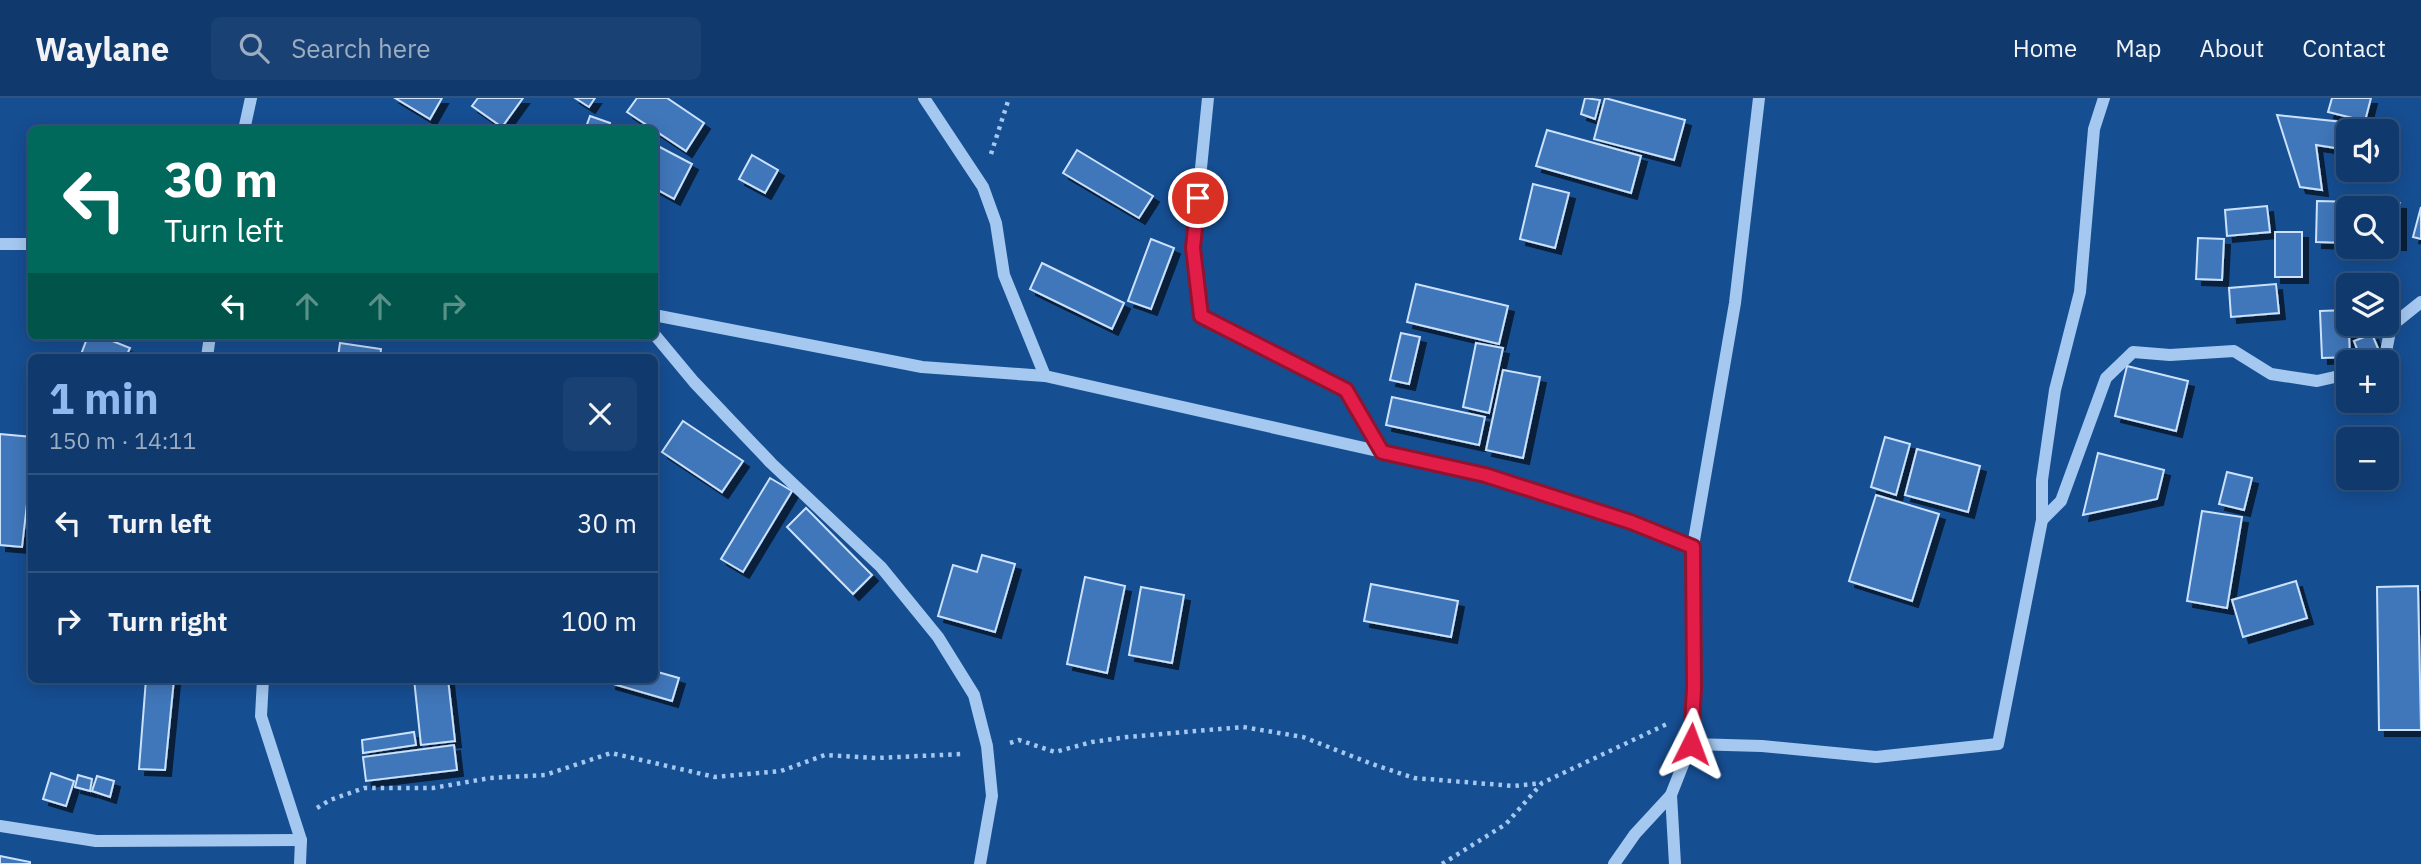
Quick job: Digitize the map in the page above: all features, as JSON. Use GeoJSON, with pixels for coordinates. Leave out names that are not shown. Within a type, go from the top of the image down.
{"type":"FeatureCollection","features":[{"type":"Feature","properties":{"kind":"street"},"geometry":{"type":"LineString","coordinates":[[245,126],[251,98]]}},
{"type":"Feature","properties":{"kind":"street"},"geometry":{"type":"LineString","coordinates":[[924,98],[983,187],[996,223],[1004,275],[1045,376]]}},
{"type":"Feature","properties":{"kind":"street"},"geometry":{"type":"LineString","coordinates":[[1209,98],[1193,248],[1201,316],[1346,390],[1382,452]]}},
{"type":"Feature","properties":{"kind":"street"},"geometry":{"type":"LineString","coordinates":[[1614,864],[1635,834],[1671,795],[1691,744],[1693,547],[1735,303],[1759,98]]}},
{"type":"Feature","properties":{"kind":"street"},"geometry":{"type":"LineString","coordinates":[[1691,744],[1762,746],[1876,757],[1998,744],[2042,520],[2042,480],[2054,390],[2080,292],[2094,129],[2104,98]]}},
{"type":"Feature","properties":{"kind":"street"},"geometry":{"type":"LineString","coordinates":[[0,244],[28,244]]}},
{"type":"Feature","properties":{"kind":"street"},"geometry":{"type":"LineString","coordinates":[[2386,350],[2391,327],[2421,302]]}},
{"type":"Feature","properties":{"kind":"street"},"geometry":{"type":"LineString","coordinates":[[658,316],[922,367],[1045,376],[1485,475],[1631,522],[1693,547]]}},
{"type":"Feature","properties":{"kind":"street"},"geometry":{"type":"LineString","coordinates":[[658,339],[694,382],[771,463],[881,567],[938,637],[974,695],[988,753],[992,796],[980,864]]}},
{"type":"Feature","properties":{"kind":"street"},"geometry":{"type":"LineString","coordinates":[[2042,520],[2061,501],[2106,378],[2133,352],[2170,355],[2234,351],[2271,374],[2317,381],[2336,377]]}},
{"type":"Feature","properties":{"kind":"street"},"geometry":{"type":"LineString","coordinates":[[262,683],[261,716],[301,840],[300,864]]}},
{"type":"Feature","properties":{"kind":"street"},"geometry":{"type":"LineString","coordinates":[[1671,795],[1675,864]]}},
{"type":"Feature","properties":{"kind":"street"},"geometry":{"type":"LineString","coordinates":[[0,826],[96,841],[301,840]]}},
{"type":"Feature","properties":{"kind":"path"},"geometry":{"type":"LineString","coordinates":[[990,158],[1009,98]]}},
{"type":"Feature","properties":{"kind":"path"},"geometry":{"type":"LineString","coordinates":[[295,822],[330,800],[364,788],[433,788],[490,778],[545,775],[611,753],[715,777],[781,771],[825,755],[877,758],[988,753],[1019,740],[1055,752],[1092,742],[1127,737],[1243,727],[1303,737],[1414,778],[1514,786],[1542,783],[1693,713]]}},
{"type":"Feature","properties":{"kind":"path"},"geometry":{"type":"LineString","coordinates":[[1442,864],[1506,824],[1542,783]]}},
{"type":"Feature","properties":{"kind":"building"},"geometry":{"type":"Polygon","coordinates":[[[395,98],[442,98],[430,119],[395,98]]]}},
{"type":"Feature","properties":{"kind":"building"},"geometry":{"type":"Polygon","coordinates":[[[478,98],[523,98],[503,126],[472,106],[478,98]]]}},
{"type":"Feature","properties":{"kind":"building"},"geometry":{"type":"Polygon","coordinates":[[[575,98],[595,98],[589,107],[575,98]]]}},
{"type":"Feature","properties":{"kind":"building"},"geometry":{"type":"Polygon","coordinates":[[[637,98],[667,98],[704,123],[686,151],[658,132],[658,126],[648,126],[627,112],[637,98]]]}},
{"type":"Feature","properties":{"kind":"building"},"geometry":{"type":"Polygon","coordinates":[[[1585,98],[1600,100],[1595,119],[1581,114],[1585,98]]]}},
{"type":"Feature","properties":{"kind":"building"},"geometry":{"type":"Polygon","coordinates":[[[1605,98],[1685,120],[1674,160],[1594,139],[1605,98]]]}},
{"type":"Feature","properties":{"kind":"building"},"geometry":{"type":"Polygon","coordinates":[[[2332,98],[2371,98],[2366,119],[2328,112],[2332,98]]]}},
{"type":"Feature","properties":{"kind":"building"},"geometry":{"type":"Polygon","coordinates":[[[2277,115],[2336,121],[2336,148],[2316,145],[2322,190],[2300,187],[2277,115]]]}},
{"type":"Feature","properties":{"kind":"building"},"geometry":{"type":"Polygon","coordinates":[[[590,116],[610,123],[609,126],[586,126],[590,116]]]}},
{"type":"Feature","properties":{"kind":"building"},"geometry":{"type":"Polygon","coordinates":[[[1547,130],[1641,156],[1631,193],[1536,166],[1547,130]]]}},
{"type":"Feature","properties":{"kind":"building"},"geometry":{"type":"Polygon","coordinates":[[[658,146],[692,164],[674,199],[658,190],[658,146]]]}},
{"type":"Feature","properties":{"kind":"building"},"geometry":{"type":"Polygon","coordinates":[[[1077,150],[1153,196],[1139,218],[1063,173],[1077,150]]]}},
{"type":"Feature","properties":{"kind":"building"},"geometry":{"type":"Polygon","coordinates":[[[752,155],[778,170],[765,193],[739,179],[752,155]]]}},
{"type":"Feature","properties":{"kind":"building"},"geometry":{"type":"Polygon","coordinates":[[[1533,184],[1569,193],[1555,248],[1520,239],[1533,184]]]}},
{"type":"Feature","properties":{"kind":"building"},"geometry":{"type":"Polygon","coordinates":[[[2317,201],[2336,201],[2336,243],[2316,242],[2317,201]]]}},
{"type":"Feature","properties":{"kind":"building"},"geometry":{"type":"Polygon","coordinates":[[[2399,203],[2400,203],[2399,244],[2399,203]]]}},
{"type":"Feature","properties":{"kind":"building"},"geometry":{"type":"Polygon","coordinates":[[[2267,206],[2270,232],[2227,236],[2225,210],[2267,206]]]}},
{"type":"Feature","properties":{"kind":"building"},"geometry":{"type":"Polygon","coordinates":[[[2421,207],[2421,239],[2413,237],[2421,207]]]}},
{"type":"Feature","properties":{"kind":"building"},"geometry":{"type":"Polygon","coordinates":[[[2275,232],[2302,232],[2302,277],[2275,277],[2275,232]]]}},
{"type":"Feature","properties":{"kind":"building"},"geometry":{"type":"Polygon","coordinates":[[[2198,238],[2224,239],[2222,280],[2196,279],[2198,238]]]}},
{"type":"Feature","properties":{"kind":"building"},"geometry":{"type":"Polygon","coordinates":[[[1151,239],[1174,248],[1151,309],[1128,301],[1151,239]]]}},
{"type":"Feature","properties":{"kind":"building"},"geometry":{"type":"Polygon","coordinates":[[[1042,263],[1124,303],[1112,329],[1030,289],[1042,263]]]}},
{"type":"Feature","properties":{"kind":"building"},"geometry":{"type":"Polygon","coordinates":[[[1416,284],[1508,306],[1499,344],[1407,322],[1416,284]]]}},
{"type":"Feature","properties":{"kind":"building"},"geometry":{"type":"Polygon","coordinates":[[[2276,284],[2279,313],[2231,317],[2229,288],[2276,284]]]}},
{"type":"Feature","properties":{"kind":"building"},"geometry":{"type":"Polygon","coordinates":[[[2336,310],[2336,336],[2349,336],[2350,350],[2336,350],[2336,358],[2322,358],[2320,311],[2336,310]]]}},
{"type":"Feature","properties":{"kind":"building"},"geometry":{"type":"Polygon","coordinates":[[[1401,333],[1420,337],[1409,384],[1390,380],[1401,333]]]}},
{"type":"Feature","properties":{"kind":"building"},"geometry":{"type":"Polygon","coordinates":[[[2373,336],[2379,350],[2357,350],[2354,341],[2373,336]]]}},
{"type":"Feature","properties":{"kind":"building"},"geometry":{"type":"Polygon","coordinates":[[[86,340],[110,340],[130,348],[127,354],[81,354],[86,340]]]}},
{"type":"Feature","properties":{"kind":"building"},"geometry":{"type":"Polygon","coordinates":[[[340,343],[381,349],[380,354],[338,354],[340,343]]]}},
{"type":"Feature","properties":{"kind":"building"},"geometry":{"type":"Polygon","coordinates":[[[1476,343],[1503,348],[1489,413],[1463,407],[1476,343]]]}},
{"type":"Feature","properties":{"kind":"building"},"geometry":{"type":"Polygon","coordinates":[[[2127,366],[2188,381],[2176,431],[2115,416],[2127,366]]]}},
{"type":"Feature","properties":{"kind":"building"},"geometry":{"type":"Polygon","coordinates":[[[1503,370],[1540,377],[1523,458],[1486,450],[1503,370]]]}},
{"type":"Feature","properties":{"kind":"building"},"geometry":{"type":"Polygon","coordinates":[[[1392,397],[1485,417],[1479,445],[1386,425],[1392,397]]]}},
{"type":"Feature","properties":{"kind":"building"},"geometry":{"type":"Polygon","coordinates":[[[683,421],[743,461],[722,492],[662,452],[683,421]]]}},
{"type":"Feature","properties":{"kind":"building"},"geometry":{"type":"Polygon","coordinates":[[[0,434],[28,437],[28,495],[22,547],[0,545],[0,434]]]}},
{"type":"Feature","properties":{"kind":"building"},"geometry":{"type":"Polygon","coordinates":[[[1885,437],[1910,444],[1896,495],[1871,487],[1885,437]]]}},
{"type":"Feature","properties":{"kind":"building"},"geometry":{"type":"Polygon","coordinates":[[[1917,449],[1980,466],[1968,512],[1905,495],[1917,449]]]}},
{"type":"Feature","properties":{"kind":"building"},"geometry":{"type":"Polygon","coordinates":[[[2098,453],[2164,470],[2157,499],[2083,515],[2098,453]]]}},
{"type":"Feature","properties":{"kind":"building"},"geometry":{"type":"Polygon","coordinates":[[[2227,472],[2252,478],[2244,510],[2219,504],[2227,472]]]}},
{"type":"Feature","properties":{"kind":"building"},"geometry":{"type":"Polygon","coordinates":[[[770,478],[792,491],[743,572],[721,559],[770,478]]]}},
{"type":"Feature","properties":{"kind":"building"},"geometry":{"type":"Polygon","coordinates":[[[1876,495],[1939,514],[1912,601],[1849,581],[1876,495]]]}},
{"type":"Feature","properties":{"kind":"building"},"geometry":{"type":"Polygon","coordinates":[[[806,508],[872,575],[853,594],[787,527],[806,508]]]}},
{"type":"Feature","properties":{"kind":"building"},"geometry":{"type":"Polygon","coordinates":[[[2202,511],[2242,517],[2227,608],[2187,601],[2202,511]]]}},
{"type":"Feature","properties":{"kind":"building"},"geometry":{"type":"Polygon","coordinates":[[[982,555],[1015,564],[995,632],[938,616],[953,565],[977,572],[982,555]]]}},
{"type":"Feature","properties":{"kind":"building"},"geometry":{"type":"Polygon","coordinates":[[[1085,577],[1125,586],[1107,673],[1067,664],[1085,577]]]}},
{"type":"Feature","properties":{"kind":"building"},"geometry":{"type":"Polygon","coordinates":[[[2296,581],[2307,618],[2243,637],[2232,600],[2296,581]]]}},
{"type":"Feature","properties":{"kind":"building"},"geometry":{"type":"Polygon","coordinates":[[[1371,584],[1458,601],[1451,637],[1364,621],[1371,584]]]}},
{"type":"Feature","properties":{"kind":"building"},"geometry":{"type":"Polygon","coordinates":[[[2418,586],[2421,730],[2379,730],[2377,587],[2418,586]]]}},
{"type":"Feature","properties":{"kind":"building"},"geometry":{"type":"Polygon","coordinates":[[[1141,587],[1184,595],[1172,663],[1129,655],[1141,587]]]}},
{"type":"Feature","properties":{"kind":"building"},"geometry":{"type":"Polygon","coordinates":[[[658,672],[679,678],[672,701],[610,683],[658,683],[658,672]]]}},
{"type":"Feature","properties":{"kind":"building"},"geometry":{"type":"Polygon","coordinates":[[[146,683],[174,683],[165,770],[139,769],[146,683]]]}},
{"type":"Feature","properties":{"kind":"building"},"geometry":{"type":"Polygon","coordinates":[[[414,683],[448,683],[455,741],[421,745],[414,683]]]}},
{"type":"Feature","properties":{"kind":"building"},"geometry":{"type":"Polygon","coordinates":[[[414,732],[416,745],[363,753],[362,740],[414,732]]]}},
{"type":"Feature","properties":{"kind":"building"},"geometry":{"type":"Polygon","coordinates":[[[454,745],[457,770],[366,781],[363,757],[454,745]]]}},
{"type":"Feature","properties":{"kind":"building"},"geometry":{"type":"Polygon","coordinates":[[[51,773],[74,781],[66,806],[43,799],[51,773]]]}},
{"type":"Feature","properties":{"kind":"building"},"geometry":{"type":"Polygon","coordinates":[[[78,775],[92,779],[90,791],[75,787],[78,775]]]}},
{"type":"Feature","properties":{"kind":"building"},"geometry":{"type":"Polygon","coordinates":[[[97,776],[114,781],[110,797],[92,791],[97,776]]]}},
{"type":"Feature","properties":{"kind":"building"},"geometry":{"type":"Polygon","coordinates":[[[0,856],[30,862],[30,864],[0,864],[0,856]]]}},
{"type":"Feature","properties":{"kind":"route"},"geometry":{"type":"LineString","coordinates":[[1198,198],[1193,248],[1201,316],[1346,390],[1382,452],[1485,475],[1631,522],[1693,547],[1694,688],[1691,744]]}}]}
